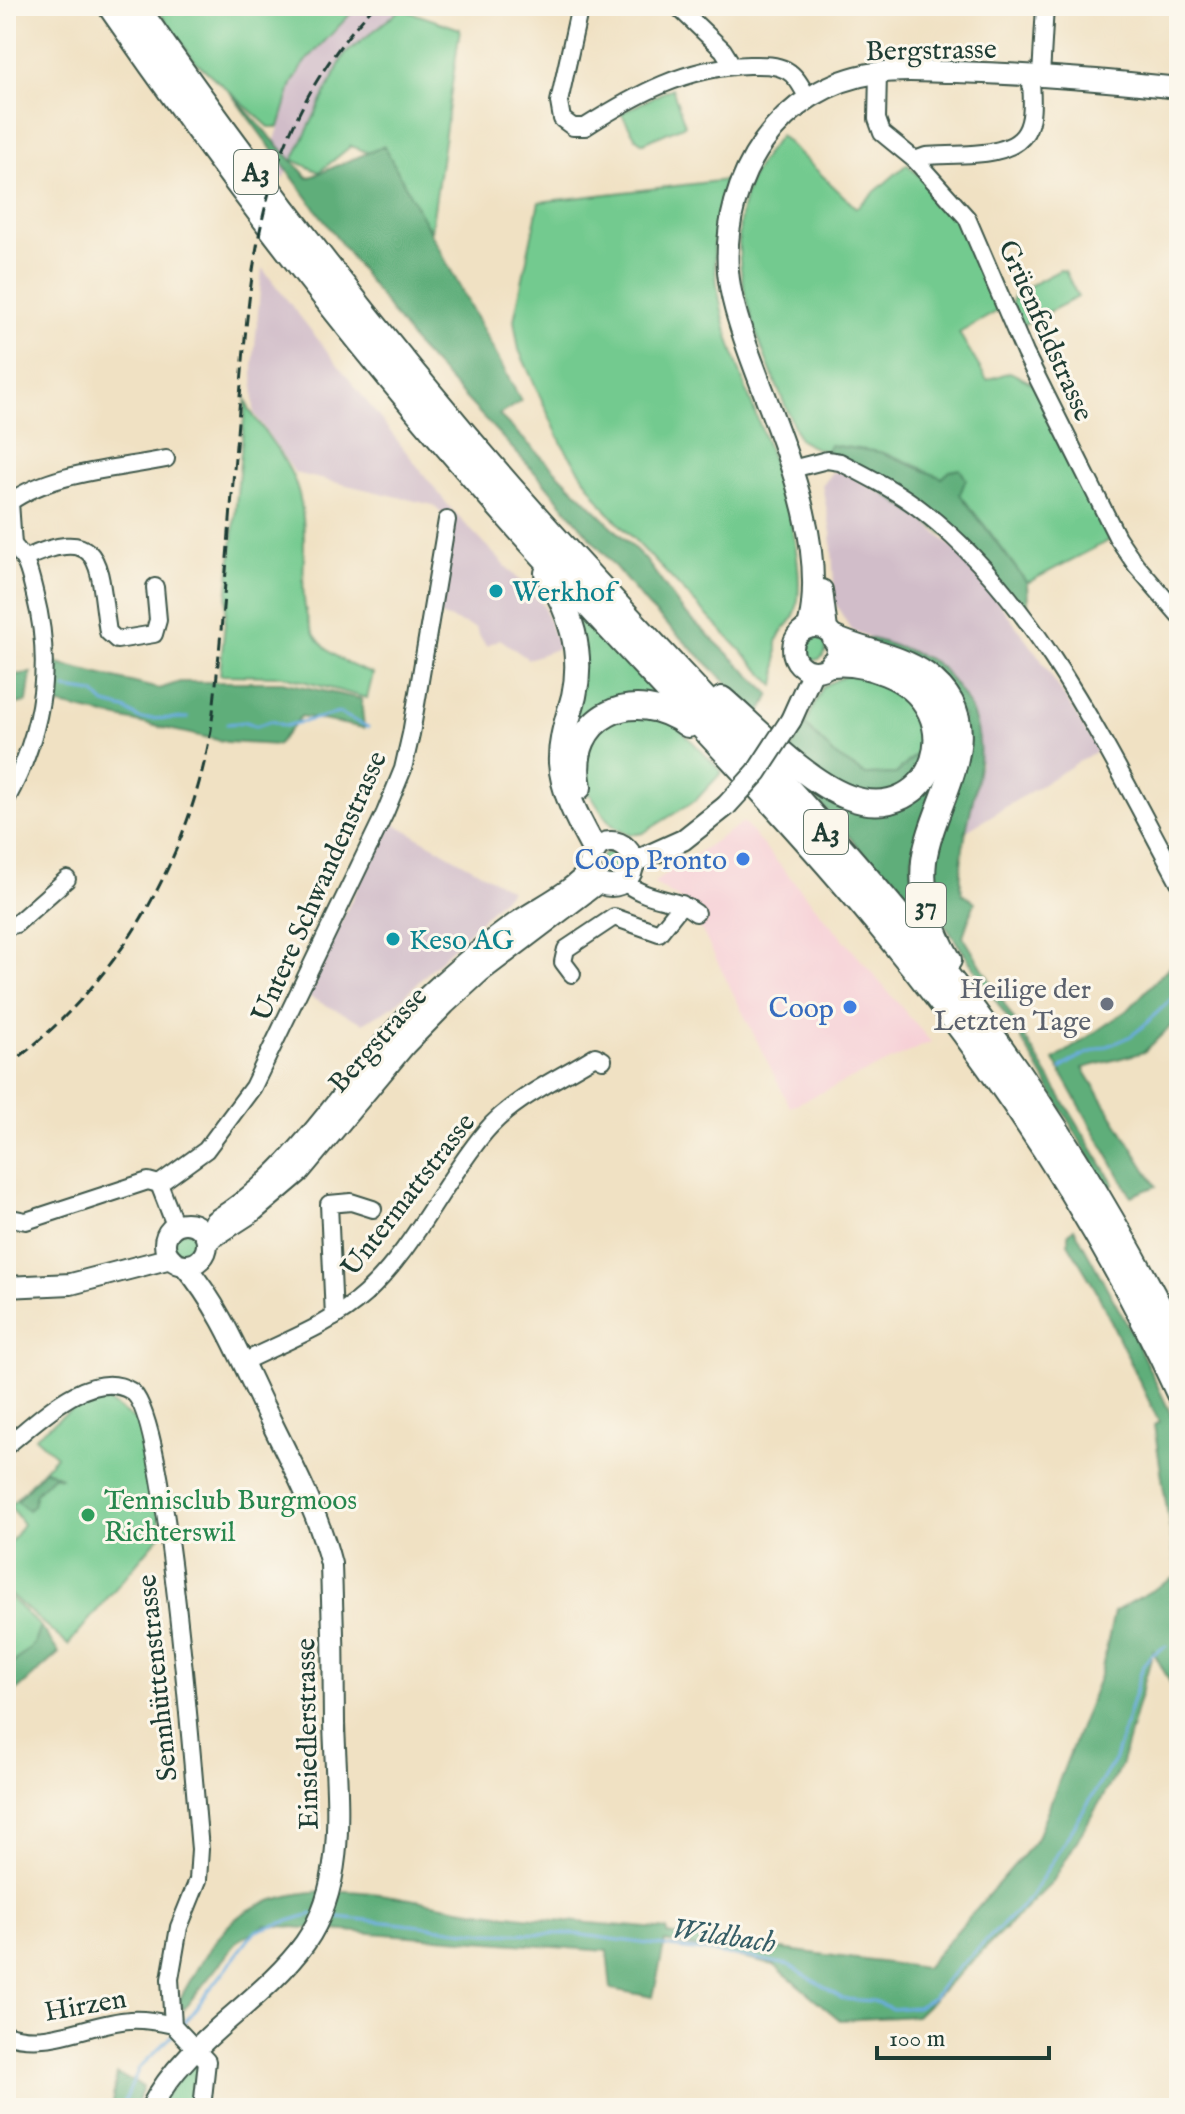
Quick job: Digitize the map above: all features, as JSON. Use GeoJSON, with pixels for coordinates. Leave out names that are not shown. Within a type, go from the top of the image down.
{"type":"FeatureCollection","features":[{"type":"Feature","properties":{"kind":"highway","name":"A3"},"geometry":{"type":"LineString","coordinates":[[110,6],[292,255],[368,352],[520,530],[879,924],[998,1079],[1090,1222],[1179,1394]]}},
{"type":"Feature","properties":{"kind":"highway","name":"A3"},"geometry":{"type":"LineString","coordinates":[[136,6],[266,186],[381,334],[474,446],[788,789],[902,919],[1009,1058],[1096,1192],[1179,1345]]}},
{"type":"Feature","properties":{"kind":"highway"},"geometry":{"type":"LineString","coordinates":[[520,530],[561,599],[575,636],[577,677],[562,741],[562,766],[569,796],[609,859]]}},
{"type":"Feature","properties":{"kind":"highway"},"geometry":{"type":"LineString","coordinates":[[630,618],[830,787],[851,798],[874,802],[908,792],[924,778],[936,753],[937,727],[929,705],[915,689],[890,675],[853,663],[815,666]]}},
{"type":"Feature","properties":{"kind":"highway","name":"37"},"geometry":{"type":"LineString","coordinates":[[823,632],[922,673],[942,691],[955,715],[958,757],[925,854],[925,902],[943,949],[1009,1058]]}},
{"type":"Feature","properties":{"kind":"highway"},"geometry":{"type":"LineString","coordinates":[[609,859],[584,799],[577,769],[583,742],[600,719],[627,706],[655,707],[678,718],[729,756]]}},
{"type":"Feature","properties":{"kind":"main road","name":"Bergstrasse"},"geometry":{"type":"LineString","coordinates":[[6,1274],[96,1267],[204,1242],[231,1210],[280,1168],[375,1053],[431,993],[484,947],[568,891],[609,859],[683,840],[762,765],[815,666],[837,654],[812,612],[811,569],[792,469],[737,312],[728,272],[728,242],[736,192],[749,162],[774,127],[808,98],[832,86],[878,72],[1036,76],[1179,88]]}},
{"type":"Feature","properties":{"kind":"main road","name":"Bergstrasse"},"geometry":{"type":"LineString","coordinates":[[815,666],[793,646],[798,635],[823,632]]}},
{"type":"Feature","properties":{"kind":"main road"},"geometry":{"type":"LineString","coordinates":[[609,859],[624,882]]}},
{"type":"Feature","properties":{"kind":"main road","name":"Bergstrasse"},"geometry":{"type":"LineString","coordinates":[[6,1287],[71,1284],[174,1248],[190,1223],[204,1242]]}},
{"type":"Feature","properties":{"kind":"main road","name":"Einsiedlerstrasse"},"geometry":{"type":"LineString","coordinates":[[204,1242],[220,1318]]}},
{"type":"Feature","properties":{"kind":"main road","name":"Einsiedlerstrasse"},"geometry":{"type":"LineString","coordinates":[[151,2108],[171,2076],[185,2037],[289,1962],[306,1942],[330,1886],[336,1830],[331,1564],[304,1489],[243,1362],[220,1318],[174,1248]]}},
{"type":"Feature","properties":{"kind":"street"},"geometry":{"type":"LineString","coordinates":[[580,6],[559,102],[562,119],[573,127],[585,127],[659,83],[733,66],[771,65],[784,69],[797,80],[808,98]]}},
{"type":"Feature","properties":{"kind":"street"},"geometry":{"type":"LineString","coordinates":[[677,6],[723,50],[733,66]]}},
{"type":"Feature","properties":{"kind":"street"},"geometry":{"type":"LineString","coordinates":[[915,160],[926,156],[1003,149],[1020,140],[1030,122],[1045,6]]}},
{"type":"Feature","properties":{"kind":"street","name":"Grüenfeldstrasse"},"geometry":{"type":"LineString","coordinates":[[878,72],[877,119],[882,133],[915,160],[967,218],[1025,353],[1117,537],[1136,565],[1179,615]]}},
{"type":"Feature","properties":{"kind":"street"},"geometry":{"type":"LineString","coordinates":[[6,800],[30,754],[44,687],[41,617],[15,549],[10,502],[24,492],[54,482],[166,459]]}},
{"type":"Feature","properties":{"kind":"street"},"geometry":{"type":"LineString","coordinates":[[792,469],[827,460],[840,462],[923,511],[973,557],[1014,607],[1068,686],[1179,882]]}},
{"type":"Feature","properties":{"kind":"street","name":"Untere Schwandenstrasse"},"geometry":{"type":"LineString","coordinates":[[6,1217],[26,1221],[148,1181],[159,1184],[206,1150],[253,1087],[403,769],[447,520]]}},
{"type":"Feature","properties":{"kind":"street"},"geometry":{"type":"LineString","coordinates":[[15,549],[73,544],[85,548],[96,560],[108,632],[117,640],[154,634],[158,620],[155,587]]}},
{"type":"Feature","properties":{"kind":"street"},"geometry":{"type":"LineString","coordinates":[[6,927],[16,924],[67,879]]}},
{"type":"Feature","properties":{"kind":"street"},"geometry":{"type":"LineString","coordinates":[[572,974],[563,962],[566,949],[614,917],[659,933],[689,908],[647,897],[624,882]]}},
{"type":"Feature","properties":{"kind":"street","name":"Untermattstrasse"},"geometry":{"type":"LineString","coordinates":[[243,1362],[334,1317],[362,1296],[393,1263],[486,1130],[519,1102],[595,1056],[603,1060]]}},
{"type":"Feature","properties":{"kind":"street"},"geometry":{"type":"LineString","coordinates":[[159,1184],[174,1248]]}},
{"type":"Feature","properties":{"kind":"street","name":"Untermattstrasse"},"geometry":{"type":"LineString","coordinates":[[334,1317],[329,1204],[351,1202],[373,1209]]}},
{"type":"Feature","properties":{"kind":"street","name":"Sennhüttenstrasse"},"geometry":{"type":"LineString","coordinates":[[6,1446],[69,1395],[87,1388],[129,1389],[139,1398],[144,1411],[152,1438],[177,1605],[200,1849],[198,1880],[179,1927],[170,1979],[185,2037]]}},
{"type":"Feature","properties":{"kind":"street","name":"Hirzen"},"geometry":{"type":"LineString","coordinates":[[6,2034],[41,2039],[127,2020],[151,2020],[185,2037]]}},
{"type":"Feature","properties":{"kind":"street"},"geometry":{"type":"LineString","coordinates":[[185,2037],[207,2061],[202,2108]]}},
{"type":"Feature","properties":{"kind":"shaded area"},"geometry":{"type":"Polygon","coordinates":[[[358,6],[405,6],[344,55],[283,179],[269,160],[292,84],[304,63],[358,6]]]}},
{"type":"Feature","properties":{"kind":"shaded area"},"geometry":{"type":"Polygon","coordinates":[[[262,268],[451,509],[543,605],[559,648],[528,659],[500,639],[486,646],[475,628],[440,615],[453,525],[433,505],[295,473],[254,413],[253,368],[262,268]]]}},
{"type":"Feature","properties":{"kind":"shaded area"},"geometry":{"type":"Polygon","coordinates":[[[842,471],[914,512],[967,561],[1038,655],[1098,750],[965,832],[981,763],[917,655],[851,630],[835,603],[831,532],[822,485],[832,472],[842,471]]]}},
{"type":"Feature","properties":{"kind":"shaded area"},"geometry":{"type":"Polygon","coordinates":[[[390,821],[511,890],[395,1005],[363,1023],[305,995],[390,821]]]}},
{"type":"Feature","properties":{"kind":"shaded area"},"geometry":{"type":"Polygon","coordinates":[[[743,822],[931,1042],[790,1107],[689,905],[653,883],[743,822]]]}},
{"type":"Feature","properties":{"kind":"green space"},"geometry":{"type":"Polygon","coordinates":[[[155,6],[358,6],[304,63],[292,84],[279,127],[269,127],[194,60],[155,6]]]}},
{"type":"Feature","properties":{"kind":"green space"},"geometry":{"type":"Polygon","coordinates":[[[401,9],[460,29],[431,231],[384,159],[351,146],[319,172],[293,160],[344,55],[401,9]]]}},
{"type":"Feature","properties":{"kind":"green space"},"geometry":{"type":"Polygon","coordinates":[[[672,88],[685,125],[643,143],[636,138],[621,113],[672,88]]]}},
{"type":"Feature","properties":{"kind":"green space"},"geometry":{"type":"Polygon","coordinates":[[[231,94],[308,178],[384,146],[521,401],[499,415],[645,559],[683,611],[770,694],[760,715],[648,606],[541,479],[416,345],[231,94]]]}},
{"type":"Feature","properties":{"kind":"green space"},"geometry":{"type":"Polygon","coordinates":[[[780,135],[856,208],[907,164],[957,213],[1003,308],[959,333],[987,380],[1010,372],[1038,386],[1114,538],[1027,583],[982,522],[949,487],[930,473],[882,453],[821,450],[799,439],[750,313],[739,246],[741,213],[750,181],[780,135]]]}},
{"type":"Feature","properties":{"kind":"green space"},"geometry":{"type":"Polygon","coordinates":[[[727,180],[714,233],[717,283],[736,362],[790,516],[798,564],[797,605],[793,618],[778,639],[775,686],[606,510],[562,444],[519,350],[514,320],[539,202],[727,180]]]}},
{"type":"Feature","properties":{"kind":"green space"},"geometry":{"type":"Polygon","coordinates":[[[1060,270],[1065,271],[1078,297],[1021,326],[1011,307],[1014,294],[1060,270]]]}},
{"type":"Feature","properties":{"kind":"green space"},"geometry":{"type":"Polygon","coordinates":[[[246,398],[249,409],[284,461],[299,494],[303,523],[304,600],[309,623],[320,642],[341,660],[373,674],[367,698],[283,676],[220,675],[246,398]]]}},
{"type":"Feature","properties":{"kind":"green space"},"geometry":{"type":"Polygon","coordinates":[[[830,445],[880,452],[942,478],[950,471],[960,469],[966,479],[960,494],[1027,583],[1029,620],[979,558],[825,453],[830,445]]]}},
{"type":"Feature","properties":{"kind":"green space"},"geometry":{"type":"Polygon","coordinates":[[[577,610],[663,702],[678,727],[722,772],[696,800],[643,833],[625,833],[617,829],[590,794],[575,797],[577,610]]]}},
{"type":"Feature","properties":{"kind":"green space"},"geometry":{"type":"Polygon","coordinates":[[[814,636],[822,640],[826,648],[822,656],[814,660],[806,656],[802,648],[806,640],[814,636]]]}},
{"type":"Feature","properties":{"kind":"green space"},"geometry":{"type":"Polygon","coordinates":[[[870,638],[911,651],[937,664],[971,710],[978,735],[979,761],[961,866],[962,893],[975,902],[963,936],[1114,1184],[1108,1189],[1019,1035],[939,916],[930,882],[963,716],[860,640],[870,638]]]}},
{"type":"Feature","properties":{"kind":"green space"},"geometry":{"type":"Polygon","coordinates":[[[54,663],[159,689],[180,682],[282,682],[361,699],[364,728],[301,716],[277,745],[227,742],[55,704],[54,663]]]}},
{"type":"Feature","properties":{"kind":"green space"},"geometry":{"type":"Polygon","coordinates":[[[31,673],[27,702],[6,706],[6,676],[31,673]]]}},
{"type":"Feature","properties":{"kind":"green space"},"geometry":{"type":"Polygon","coordinates":[[[847,675],[893,686],[910,700],[916,711],[927,744],[896,774],[866,775],[837,757],[805,725],[823,686],[847,675]]]}},
{"type":"Feature","properties":{"kind":"green space"},"geometry":{"type":"Polygon","coordinates":[[[805,725],[837,757],[866,775],[896,774],[927,744],[950,738],[941,788],[914,852],[912,865],[916,901],[908,904],[784,762],[805,725]]]}},
{"type":"Feature","properties":{"kind":"green space"},"geometry":{"type":"Polygon","coordinates":[[[611,852],[619,856],[623,864],[619,872],[611,876],[603,872],[599,864],[603,856],[611,852]]]}},
{"type":"Feature","properties":{"kind":"green space"},"geometry":{"type":"Polygon","coordinates":[[[1179,956],[1178,1019],[1144,1052],[1083,1068],[1156,1186],[1131,1196],[1054,1060],[1129,1009],[1179,956]]]}},
{"type":"Feature","properties":{"kind":"green space"},"geometry":{"type":"Polygon","coordinates":[[[1074,1228],[1134,1337],[1179,1431],[1179,1699],[1153,1651],[1121,1766],[1052,1883],[916,2016],[840,2020],[774,1965],[665,1941],[653,1997],[611,1989],[607,1951],[266,1925],[238,1941],[183,2010],[179,2000],[209,1950],[238,1917],[279,1898],[309,1892],[369,1893],[492,1913],[667,1930],[667,1934],[925,1968],[1036,1840],[1101,1673],[1114,1612],[1177,1576],[1154,1425],[1159,1422],[1096,1290],[1068,1243],[1068,1234],[1074,1228]]]}},
{"type":"Feature","properties":{"kind":"green space"},"geometry":{"type":"Polygon","coordinates":[[[186,1231],[195,1235],[199,1244],[195,1253],[186,1257],[177,1253],[173,1244],[177,1235],[186,1231]]]}},
{"type":"Feature","properties":{"kind":"green space","name":"Tennisclub Burgmoos Richterswil"},"geometry":{"type":"Polygon","coordinates":[[[94,1392],[145,1427],[162,1533],[68,1645],[6,1591],[6,1549],[23,1524],[10,1506],[56,1456],[35,1437],[94,1392]]]}},
{"type":"Feature","properties":{"kind":"green space"},"geometry":{"type":"Polygon","coordinates":[[[45,1469],[62,1478],[53,1476],[36,1493],[33,1506],[28,1510],[17,1501],[45,1469]]]}},
{"type":"Feature","properties":{"kind":"green space"},"geometry":{"type":"Polygon","coordinates":[[[6,1594],[40,1626],[34,1644],[6,1670],[6,1594]]]}},
{"type":"Feature","properties":{"kind":"green space"},"geometry":{"type":"Polygon","coordinates":[[[40,1626],[59,1653],[13,1694],[6,1712],[6,1670],[34,1644],[40,1626]]]}},
{"type":"Feature","properties":{"kind":"green space"},"geometry":{"type":"Polygon","coordinates":[[[199,2055],[202,2070],[197,2108],[155,2108],[199,2055]]]}},
{"type":"Feature","properties":{"kind":"green space"},"geometry":{"type":"Polygon","coordinates":[[[117,2074],[143,2087],[135,2108],[111,2108],[117,2074]]]}},
{"type":"Feature","properties":{"kind":"waterway"},"geometry":{"type":"LineString","coordinates":[[6,688],[12,688]]}},
{"type":"Feature","properties":{"kind":"waterway"},"geometry":{"type":"LineString","coordinates":[[66,689],[94,693],[105,704],[125,709],[140,719],[188,718]]}},
{"type":"Feature","properties":{"kind":"waterway"},"geometry":{"type":"LineString","coordinates":[[227,724],[246,722],[256,726],[271,721],[285,726],[339,713],[368,727]]}},
{"type":"Feature","properties":{"kind":"waterway"},"geometry":{"type":"LineString","coordinates":[[1061,1069],[1084,1055],[1132,1035],[1179,994]]}},
{"type":"Feature","properties":{"kind":"waterway","name":"Wildbach"},"geometry":{"type":"LineString","coordinates":[[328,1916],[487,1933],[575,1934],[752,1958],[789,1965],[843,1999],[873,2001],[893,2009],[917,2007],[934,1997],[946,1980],[1030,1898],[1115,1759],[1143,1666],[1150,1656],[1166,1646]]}},
{"type":"Feature","properties":{"kind":"waterway","name":"Wildbach"},"geometry":{"type":"LineString","coordinates":[[182,2026],[255,1931],[312,1914]]}},
{"type":"Feature","properties":{"kind":"waterway"},"geometry":{"type":"LineString","coordinates":[[122,2108],[139,2068],[174,2034]]}},
{"type":"Feature","properties":{"kind":"railway"},"geometry":{"type":"LineString","coordinates":[[6,1067],[46,1035],[113,960],[165,874],[184,828],[200,780],[211,730],[248,306],[267,200],[283,150],[305,101],[335,53],[374,6]]}},
{"type":"Feature","properties":{"kind":"place","name":"Werkhof"},"geometry":{"type":"Point","coordinates":[496,591]}},
{"type":"Feature","properties":{"kind":"place","name":"Coop Pronto"},"geometry":{"type":"Point","coordinates":[743,859]}},
{"type":"Feature","properties":{"kind":"place","name":"Keso AG"},"geometry":{"type":"Point","coordinates":[393,939]}},
{"type":"Feature","properties":{"kind":"place","name":"Heilige der Letzten Tage"},"geometry":{"type":"Point","coordinates":[1107,1004]}},
{"type":"Feature","properties":{"kind":"place","name":"Coop"},"geometry":{"type":"Point","coordinates":[850,1007]}},
{"type":"Feature","properties":{"kind":"place","name":"Tennisclub Burgmoos Richterswil"},"geometry":{"type":"Point","coordinates":[88,1515]}}]}
